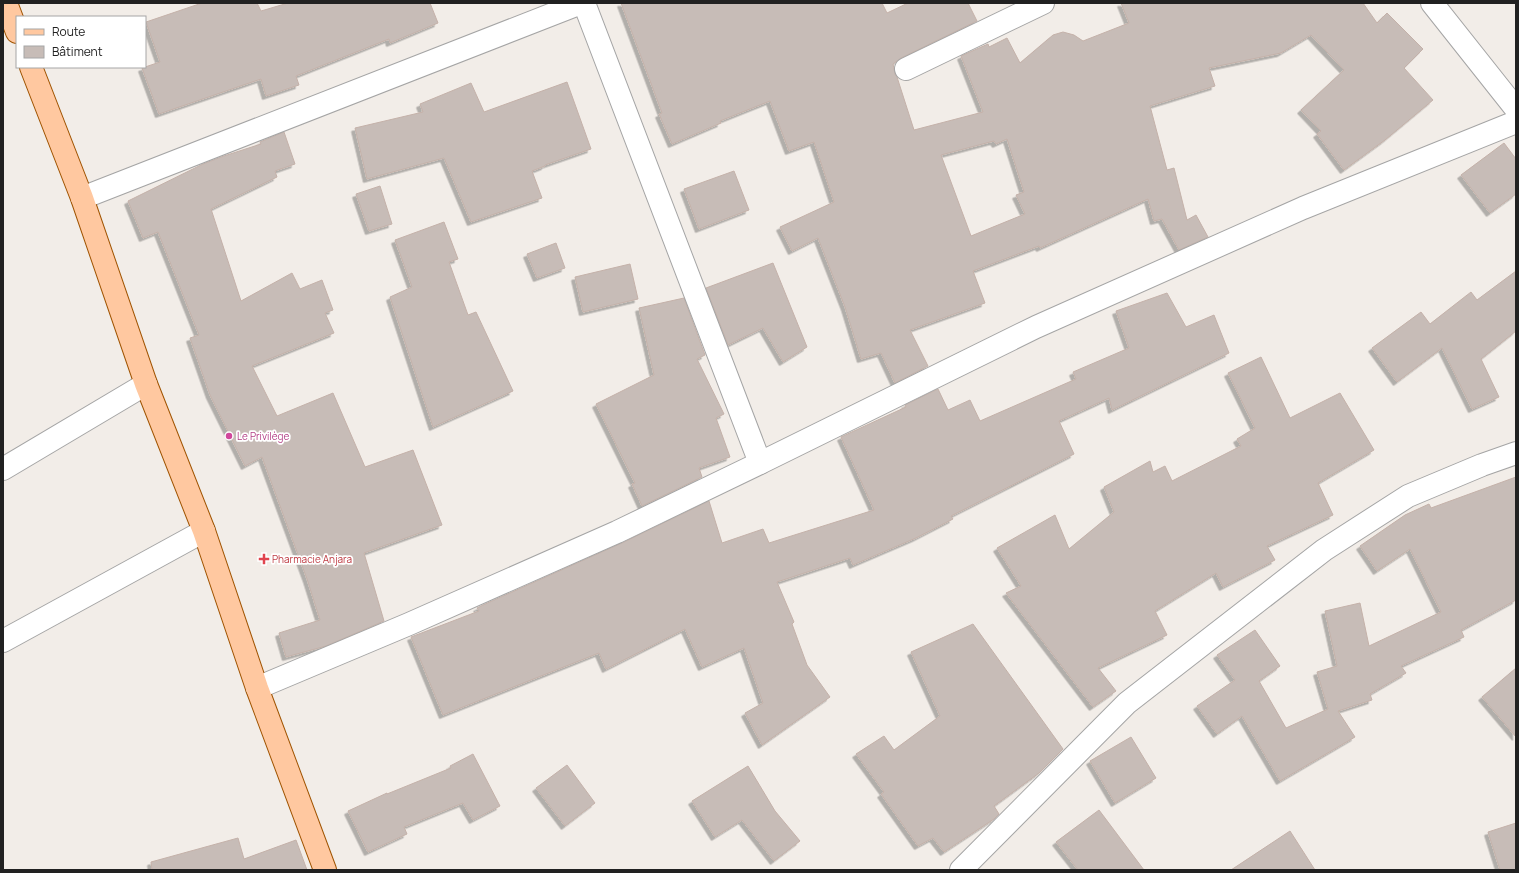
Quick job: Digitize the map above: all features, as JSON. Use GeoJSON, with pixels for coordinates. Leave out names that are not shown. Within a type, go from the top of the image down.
{"type":"FeatureCollection","features":[{"type":"Feature","properties":{"kind":"main road"},"geometry":{"type":"LineString","coordinates":[[6,3],[16,29]]}},
{"type":"Feature","properties":{"kind":"main road"},"geometry":{"type":"LineString","coordinates":[[31,68],[82,198],[146,384],[204,531],[257,688],[325,870]]}},
{"type":"Feature","properties":{"kind":"street"},"geometry":{"type":"LineString","coordinates":[[82,198],[582,3],[760,463]]}},
{"type":"Feature","properties":{"kind":"street"},"geometry":{"type":"LineString","coordinates":[[906,69],[1043,3]]}},
{"type":"Feature","properties":{"kind":"street"},"geometry":{"type":"LineString","coordinates":[[1432,3],[1516,109]]}},
{"type":"Feature","properties":{"kind":"street"},"geometry":{"type":"LineString","coordinates":[[257,688],[410,624],[617,532],[1036,327],[1303,208],[1516,122]]}},
{"type":"Feature","properties":{"kind":"street"},"geometry":{"type":"LineString","coordinates":[[3,469],[146,384]]}},
{"type":"Feature","properties":{"kind":"street"},"geometry":{"type":"LineString","coordinates":[[968,868],[1127,703],[1324,550],[1408,496],[1482,465],[1516,453]]}},
{"type":"Feature","properties":{"kind":"street"},"geometry":{"type":"LineString","coordinates":[[3,641],[204,531]]}},
{"type":"Feature","properties":{"kind":"building"},"geometry":{"type":"Polygon","coordinates":[[[202,3],[257,3],[261,11],[288,3],[430,3],[438,23],[390,43],[389,39],[296,76],[299,85],[266,96],[261,79],[159,114],[142,68],[146,68],[146,67],[160,62],[146,22],[202,3]]]}},
{"type":"Feature","properties":{"kind":"building"},"geometry":{"type":"Polygon","coordinates":[[[621,3],[882,3],[887,13],[908,3],[968,3],[977,21],[901,58],[893,64],[914,130],[983,112],[961,56],[988,44],[989,47],[1007,38],[1020,63],[1053,35],[1063,32],[1074,35],[1083,41],[1129,23],[1121,3],[1363,3],[1377,23],[1387,13],[1423,49],[1404,68],[1433,100],[1385,140],[1344,170],[1317,134],[1321,131],[1301,110],[1344,70],[1311,35],[1281,53],[1209,68],[1215,86],[1150,106],[1167,170],[1174,168],[1187,220],[1196,215],[1208,237],[1179,250],[1162,219],[1154,221],[1148,199],[1040,248],[1039,246],[973,271],[985,303],[910,330],[928,366],[895,383],[881,353],[861,359],[845,307],[818,238],[792,251],[780,227],[834,202],[814,142],[789,151],[770,101],[720,121],[721,123],[672,144],[659,114],[662,113],[621,3]],[[1007,139],[996,144],[994,141],[941,155],[971,236],[1025,214],[1016,195],[1024,192],[1007,139]]]}},
{"type":"Feature","properties":{"kind":"building"},"geometry":{"type":"Polygon","coordinates":[[[567,82],[591,149],[532,171],[542,198],[471,222],[444,158],[367,179],[355,128],[423,112],[420,104],[471,83],[484,112],[567,82]]]}},
{"type":"Feature","properties":{"kind":"building"},"geometry":{"type":"Polygon","coordinates":[[[284,132],[295,164],[275,171],[277,177],[211,209],[241,301],[292,273],[300,289],[322,280],[333,310],[325,313],[334,333],[252,366],[277,416],[333,393],[365,467],[413,450],[442,525],[364,553],[384,621],[326,646],[286,657],[279,633],[320,620],[307,579],[262,457],[245,466],[210,395],[190,338],[199,335],[158,232],[143,238],[128,201],[203,164],[261,144],[260,142],[284,132]]]}},
{"type":"Feature","properties":{"kind":"building"},"geometry":{"type":"Polygon","coordinates":[[[1504,143],[1516,159],[1516,194],[1490,213],[1461,175],[1504,143]]]}},
{"type":"Feature","properties":{"kind":"building"},"geometry":{"type":"Polygon","coordinates":[[[734,171],[749,210],[699,229],[684,189],[734,171]]]}},
{"type":"Feature","properties":{"kind":"building"},"geometry":{"type":"Polygon","coordinates":[[[380,186],[392,224],[369,231],[356,194],[380,186]]]}},
{"type":"Feature","properties":{"kind":"building"},"geometry":{"type":"Polygon","coordinates":[[[444,222],[458,259],[449,262],[468,315],[476,312],[513,391],[433,427],[390,297],[412,287],[395,240],[444,222]]]}},
{"type":"Feature","properties":{"kind":"building"},"geometry":{"type":"Polygon","coordinates":[[[556,243],[565,268],[537,278],[527,254],[556,243]]]}},
{"type":"Feature","properties":{"kind":"building"},"geometry":{"type":"Polygon","coordinates":[[[773,263],[807,347],[783,362],[763,328],[728,345],[706,288],[773,263]]]}},
{"type":"Feature","properties":{"kind":"building"},"geometry":{"type":"Polygon","coordinates":[[[630,264],[638,299],[583,312],[575,277],[630,264]]]}},
{"type":"Feature","properties":{"kind":"building"},"geometry":{"type":"Polygon","coordinates":[[[1516,271],[1516,331],[1481,359],[1499,397],[1472,409],[1442,348],[1397,382],[1372,348],[1421,312],[1430,324],[1471,292],[1477,300],[1516,271]]]}},
{"type":"Feature","properties":{"kind":"building"},"geometry":{"type":"Polygon","coordinates":[[[1167,293],[1186,327],[1214,315],[1229,353],[1112,410],[1109,398],[1059,421],[1074,454],[951,516],[953,519],[916,538],[853,565],[850,558],[777,582],[794,622],[792,624],[807,665],[830,697],[762,745],[745,713],[763,703],[744,648],[702,667],[685,629],[606,669],[599,653],[443,715],[411,637],[479,611],[477,608],[483,605],[622,543],[709,501],[722,543],[763,529],[769,543],[874,510],[841,437],[906,407],[905,405],[938,389],[948,410],[970,400],[980,421],[1076,379],[1073,372],[1129,348],[1116,311],[1167,293]]]}},
{"type":"Feature","properties":{"kind":"building"},"geometry":{"type":"Polygon","coordinates":[[[684,298],[705,355],[697,359],[724,414],[716,418],[730,457],[699,468],[702,477],[642,506],[632,484],[635,483],[596,404],[654,375],[639,308],[684,298]]]}},
{"type":"Feature","properties":{"kind":"building"},"geometry":{"type":"Polygon","coordinates":[[[1261,357],[1290,418],[1340,393],[1374,450],[1318,483],[1333,515],[1267,546],[1275,560],[1223,587],[1216,573],[1155,611],[1167,635],[1098,668],[1116,691],[1093,707],[1006,593],[1021,586],[997,548],[1055,515],[1069,549],[1114,512],[1104,487],[1150,461],[1153,472],[1165,466],[1172,481],[1241,446],[1237,439],[1255,428],[1228,373],[1261,357]]]}},
{"type":"Feature","properties":{"kind":"building"},"geometry":{"type":"Polygon","coordinates":[[[1516,477],[1516,600],[1461,630],[1464,637],[1401,666],[1406,673],[1370,694],[1372,700],[1338,711],[1355,737],[1280,781],[1242,716],[1217,734],[1197,706],[1235,680],[1217,655],[1255,630],[1280,666],[1259,681],[1286,728],[1328,709],[1317,672],[1337,666],[1325,611],[1360,603],[1369,646],[1441,612],[1410,549],[1377,571],[1360,546],[1405,515],[1429,504],[1431,508],[1516,477]]]}},
{"type":"Feature","properties":{"kind":"building"},"geometry":{"type":"Polygon","coordinates":[[[973,624],[1063,749],[1039,773],[994,806],[999,814],[994,819],[944,852],[933,838],[918,846],[881,794],[884,792],[856,754],[884,736],[894,750],[940,716],[911,652],[973,624]]]}},
{"type":"Feature","properties":{"kind":"building"},"geometry":{"type":"Polygon","coordinates":[[[1516,668],[1516,737],[1482,697],[1516,668]]]}},
{"type":"Feature","properties":{"kind":"building"},"geometry":{"type":"Polygon","coordinates":[[[1131,737],[1156,778],[1115,803],[1090,761],[1131,737]]]}},
{"type":"Feature","properties":{"kind":"building"},"geometry":{"type":"Polygon","coordinates":[[[473,754],[500,806],[473,820],[463,803],[404,827],[407,834],[368,852],[348,811],[387,793],[451,768],[450,766],[473,754]]]}},
{"type":"Feature","properties":{"kind":"building"},"geometry":{"type":"Polygon","coordinates":[[[567,765],[595,803],[565,826],[536,788],[567,765]]]}},
{"type":"Feature","properties":{"kind":"building"},"geometry":{"type":"Polygon","coordinates":[[[748,766],[775,811],[800,841],[774,861],[742,820],[715,837],[692,801],[748,766]]]}},
{"type":"Feature","properties":{"kind":"building"},"geometry":{"type":"Polygon","coordinates":[[[1099,810],[1144,870],[1078,870],[1056,842],[1099,810]]]}},
{"type":"Feature","properties":{"kind":"building"},"geometry":{"type":"Polygon","coordinates":[[[1516,823],[1516,870],[1500,870],[1488,832],[1516,823]]]}},
{"type":"Feature","properties":{"kind":"building"},"geometry":{"type":"Polygon","coordinates":[[[1290,831],[1315,870],[1231,870],[1290,831]]]}},
{"type":"Feature","properties":{"kind":"building"},"geometry":{"type":"Polygon","coordinates":[[[238,838],[244,859],[296,840],[307,870],[152,870],[151,862],[238,838]]]}},
{"type":"Feature","properties":{"kind":"place","name":"Le Privilège"},"geometry":{"type":"Point","coordinates":[229,436]}},
{"type":"Feature","properties":{"kind":"place","name":"Pharmacie Anjara"},"geometry":{"type":"Point","coordinates":[264,559]}}]}
